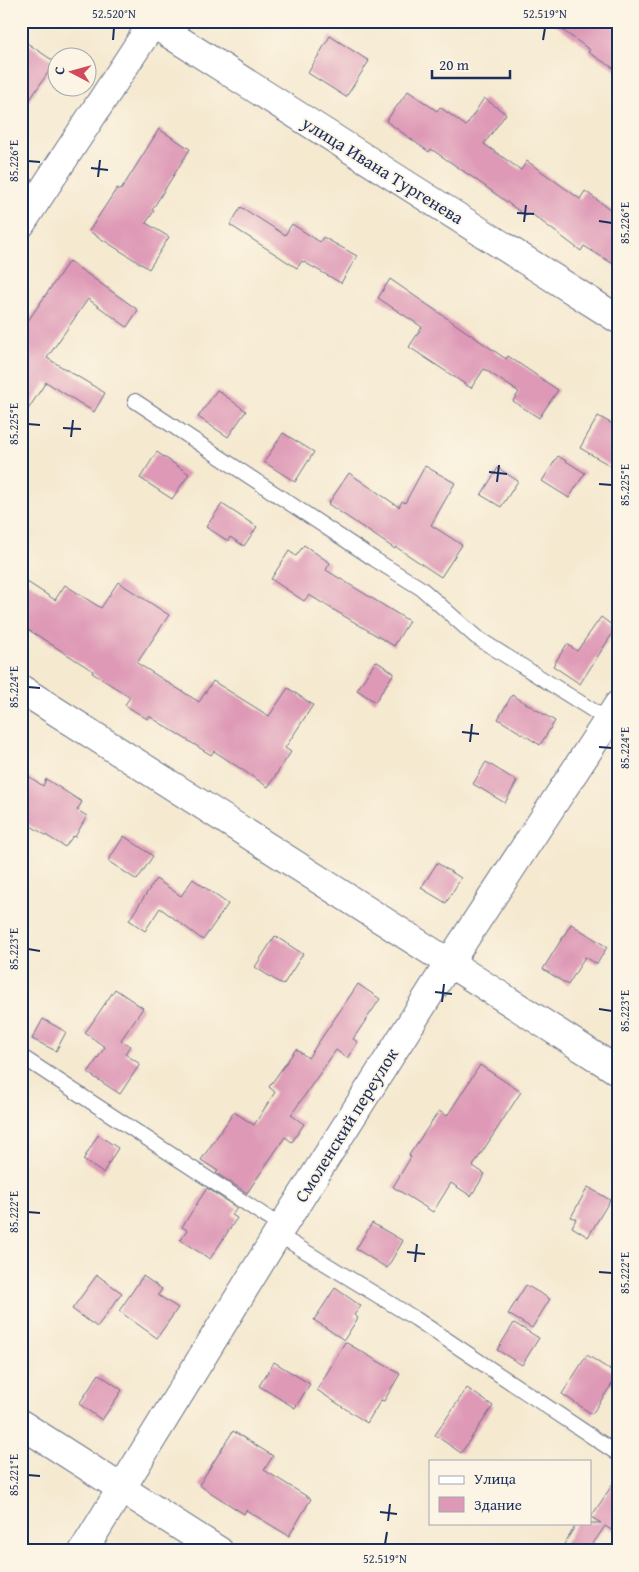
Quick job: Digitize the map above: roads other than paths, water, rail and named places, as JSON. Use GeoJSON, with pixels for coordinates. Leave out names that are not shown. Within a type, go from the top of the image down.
{"type":"FeatureCollection","features":[{"type":"Feature","properties":{"kind":"street"},"geometry":{"type":"LineString","coordinates":[[21,224],[152,22]]}},
{"type":"Feature","properties":{"kind":"street","name":"улица Ивана Тургенева"},"geometry":{"type":"LineString","coordinates":[[152,22],[618,320]]}},
{"type":"Feature","properties":{"kind":"street"},"geometry":{"type":"LineString","coordinates":[[21,689],[618,1071]]}},
{"type":"Feature","properties":{"kind":"street","name":"Смоленский переулок"},"geometry":{"type":"LineString","coordinates":[[83,1551],[279,1230],[449,963],[613,712]]}},
{"type":"Feature","properties":{"kind":"street"},"geometry":{"type":"LineString","coordinates":[[21,1424],[219,1551]]}},
{"type":"Feature","properties":{"kind":"lane"},"geometry":{"type":"LineString","coordinates":[[135,401],[422,589],[476,637],[613,712]]}},
{"type":"Feature","properties":{"kind":"lane"},"geometry":{"type":"LineString","coordinates":[[21,1056],[279,1230],[618,1454]]}}]}
